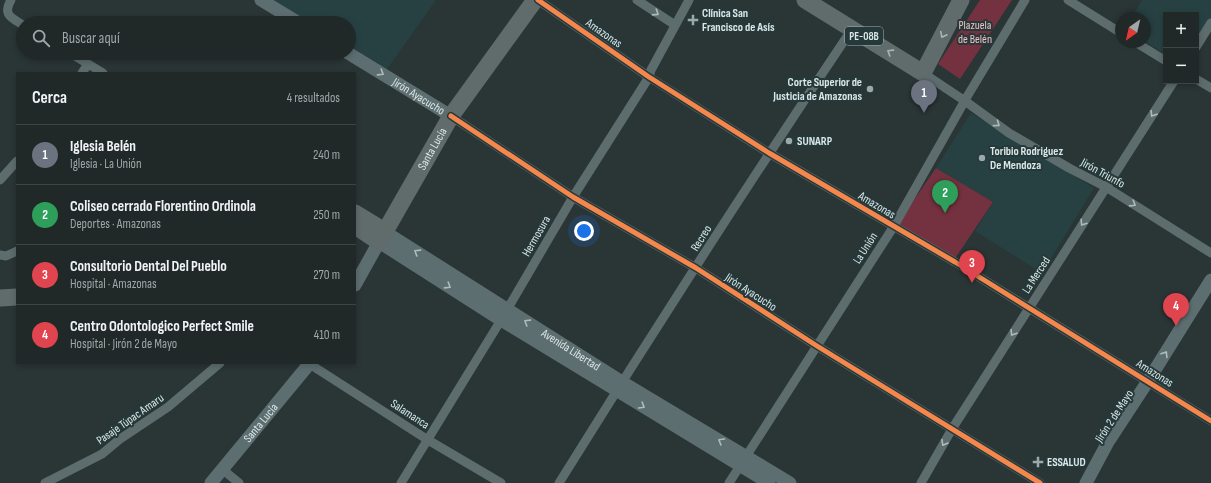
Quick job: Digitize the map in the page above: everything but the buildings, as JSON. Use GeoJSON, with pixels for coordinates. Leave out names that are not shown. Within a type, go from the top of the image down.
{"type":"FeatureCollection","features":[{"type":"Feature","properties":{"kind":"highway","name":"Santa Lucía"},"geometry":{"type":"LineString","coordinates":[[382,237],[451,116],[535,0]]}},
{"type":"Feature","properties":{"kind":"highway","name":"PE-08B"},"geometry":{"type":"LineString","coordinates":[[805,0],[923,73]]}},
{"type":"Feature","properties":{"kind":"highway"},"geometry":{"type":"LineString","coordinates":[[923,73],[961,0]]}},
{"type":"Feature","properties":{"kind":"highway","name":"Avenida Libertad"},"geometry":{"type":"LineString","coordinates":[[356,213],[382,237]]}},
{"type":"Feature","properties":{"kind":"highway","name":"Avenida Libertad"},"geometry":{"type":"LineString","coordinates":[[356,226],[382,237]]}},
{"type":"Feature","properties":{"kind":"highway"},"geometry":{"type":"LineString","coordinates":[[0,298],[16,297]]}},
{"type":"Feature","properties":{"kind":"main road"},"geometry":{"type":"LineString","coordinates":[[261,0],[287,16]]}},
{"type":"Feature","properties":{"kind":"main road","name":"Jirón Ayacucho"},"geometry":{"type":"LineString","coordinates":[[356,58],[451,116]]}},
{"type":"Feature","properties":{"kind":"main road","name":"Santa Lucía"},"geometry":{"type":"LineString","coordinates":[[356,283],[382,237]]}},
{"type":"Feature","properties":{"kind":"main road","name":"Avenida Libertad"},"geometry":{"type":"LineString","coordinates":[[382,237],[504,315],[743,461],[790,483]]}},
{"type":"Feature","properties":{"kind":"main road","name":"Jirón 2 de Mayo"},"geometry":{"type":"LineString","coordinates":[[1086,483],[1108,442],[1211,280]]}},
{"type":"Feature","properties":{"kind":"main road","name":"Santa Lucía"},"geometry":{"type":"LineString","coordinates":[[211,483],[308,364]]}},
{"type":"Feature","properties":{"kind":"main road","name":"Avenida Libertad"},"geometry":{"type":"LineString","coordinates":[[743,461],[769,483]]}},
{"type":"Feature","properties":{"kind":"street"},"geometry":{"type":"LineString","coordinates":[[11,0],[8,6],[8,13],[10,17],[16,21]]}},
{"type":"Feature","properties":{"kind":"street","name":"Amazonas"},"geometry":{"type":"LineString","coordinates":[[538,0],[649,77],[769,153],[956,262],[1211,421]]}},
{"type":"Feature","properties":{"kind":"street"},"geometry":{"type":"LineString","coordinates":[[637,0],[675,25]]}},
{"type":"Feature","properties":{"kind":"street","name":"Hermosura"},"geometry":{"type":"LineString","coordinates":[[401,483],[504,315],[573,197],[649,77],[651,70],[689,0]]}},
{"type":"Feature","properties":{"kind":"street","name":"La Unión"},"geometry":{"type":"LineString","coordinates":[[729,483],[894,226],[965,101],[1025,0]]}},
{"type":"Feature","properties":{"kind":"street"},"geometry":{"type":"LineString","coordinates":[[1068,0],[1115,29]]}},
{"type":"Feature","properties":{"kind":"street"},"geometry":{"type":"LineString","coordinates":[[1199,42],[1211,23]]}},
{"type":"Feature","properties":{"kind":"street","name":"Recreo"},"geometry":{"type":"LineString","coordinates":[[559,483],[619,386],[769,153],[852,29]]}},
{"type":"Feature","properties":{"kind":"street"},"geometry":{"type":"LineString","coordinates":[[1144,48],[1163,60]]}},
{"type":"Feature","properties":{"kind":"street"},"geometry":{"type":"LineString","coordinates":[[81,60],[101,72]]}},
{"type":"Feature","properties":{"kind":"street"},"geometry":{"type":"LineString","coordinates":[[83,72],[88,64]]}},
{"type":"Feature","properties":{"kind":"street","name":"Jirón Triunfo"},"geometry":{"type":"LineString","coordinates":[[923,73],[1009,133],[1069,168],[1106,187],[1211,253]]}},
{"type":"Feature","properties":{"kind":"street"},"geometry":{"type":"LineString","coordinates":[[1199,81],[1211,88]]}},
{"type":"Feature","properties":{"kind":"street","name":"La Merced"},"geometry":{"type":"LineString","coordinates":[[921,483],[952,429],[1172,84]]}},
{"type":"Feature","properties":{"kind":"street","name":"Jirón Ayacucho"},"geometry":{"type":"LineString","coordinates":[[451,116],[573,197],[696,268],[817,346],[1040,483]]}},
{"type":"Feature","properties":{"kind":"street"},"geometry":{"type":"LineString","coordinates":[[0,180],[16,162]]}},
{"type":"Feature","properties":{"kind":"street"},"geometry":{"type":"LineString","coordinates":[[3,256],[16,251]]}},
{"type":"Feature","properties":{"kind":"street","name":"Pasaje Túpac Amaru"},"geometry":{"type":"LineString","coordinates":[[45,483],[102,454],[120,439],[168,407],[219,364]]}},
{"type":"Feature","properties":{"kind":"street","name":"Salamanca"},"geometry":{"type":"LineString","coordinates":[[311,364],[428,440],[501,483]]}},
{"type":"Feature","properties":{"kind":"street"},"geometry":{"type":"LineString","coordinates":[[222,469],[239,483]]}},
{"type":"Feature","properties":{"kind":"shaded area"},"geometry":{"type":"Polygon","coordinates":[[[274,0],[436,0],[385,72],[356,53],[356,16],[299,16],[274,0]]]}},
{"type":"Feature","properties":{"kind":"shaded area"},"geometry":{"type":"Polygon","coordinates":[[[1142,0],[1211,0],[1211,20],[1199,38],[1199,12],[1163,12],[1163,53],[1151,45],[1151,12],[1135,12],[1142,0]]]}},
{"type":"Feature","properties":{"kind":"shaded area"},"geometry":{"type":"Polygon","coordinates":[[[971,113],[1094,188],[1042,273],[975,231],[993,202],[936,168],[971,113]]]}},
{"type":"Feature","properties":{"kind":"green space","name":"Plazuela de Belén"},"geometry":{"type":"Polygon","coordinates":[[[980,0],[1012,0],[960,79],[938,64],[980,0]]]}},
{"type":"Feature","properties":{"kind":"green space"},"geometry":{"type":"Polygon","coordinates":[[[936,168],[993,202],[954,260],[898,223],[936,168]]]}},
{"type":"Feature","properties":{"kind":"cycle path"},"geometry":{"type":"LineString","coordinates":[[538,0],[649,77],[769,153],[955,262],[1211,421]]}},
{"type":"Feature","properties":{"kind":"cycle path"},"geometry":{"type":"LineString","coordinates":[[451,116],[573,197],[696,268],[817,346],[1040,483]]}},
{"type":"Feature","properties":{"kind":"place","name":"Clínica San Francisco de Asís"},"geometry":{"type":"Point","coordinates":[693,20]}},
{"type":"Feature","properties":{"kind":"place","name":"Corte Superior de Justicia de Amazonas"},"geometry":{"type":"Point","coordinates":[870,89]}},
{"type":"Feature","properties":{"kind":"place","name":"Iglesia Belén"},"geometry":{"type":"Point","coordinates":[924,113]}},
{"type":"Feature","properties":{"kind":"place","name":"SUNARP"},"geometry":{"type":"Point","coordinates":[789,141]}},
{"type":"Feature","properties":{"kind":"place","name":"Toribio Rodriguez De Mendoza"},"geometry":{"type":"Point","coordinates":[982,158]}},
{"type":"Feature","properties":{"kind":"place","name":"Coliseo cerrado Florentino Ordinola"},"geometry":{"type":"Point","coordinates":[945,213]}},
{"type":"Feature","properties":{"kind":"place","name":"Consultorio Dental Del Pueblo"},"geometry":{"type":"Point","coordinates":[972,283]}},
{"type":"Feature","properties":{"kind":"place","name":"Centro Odontologico Perfect Smile"},"geometry":{"type":"Point","coordinates":[1176,326]}},
{"type":"Feature","properties":{"kind":"place","name":"ESSALUD"},"geometry":{"type":"Point","coordinates":[1038,462]}}]}
